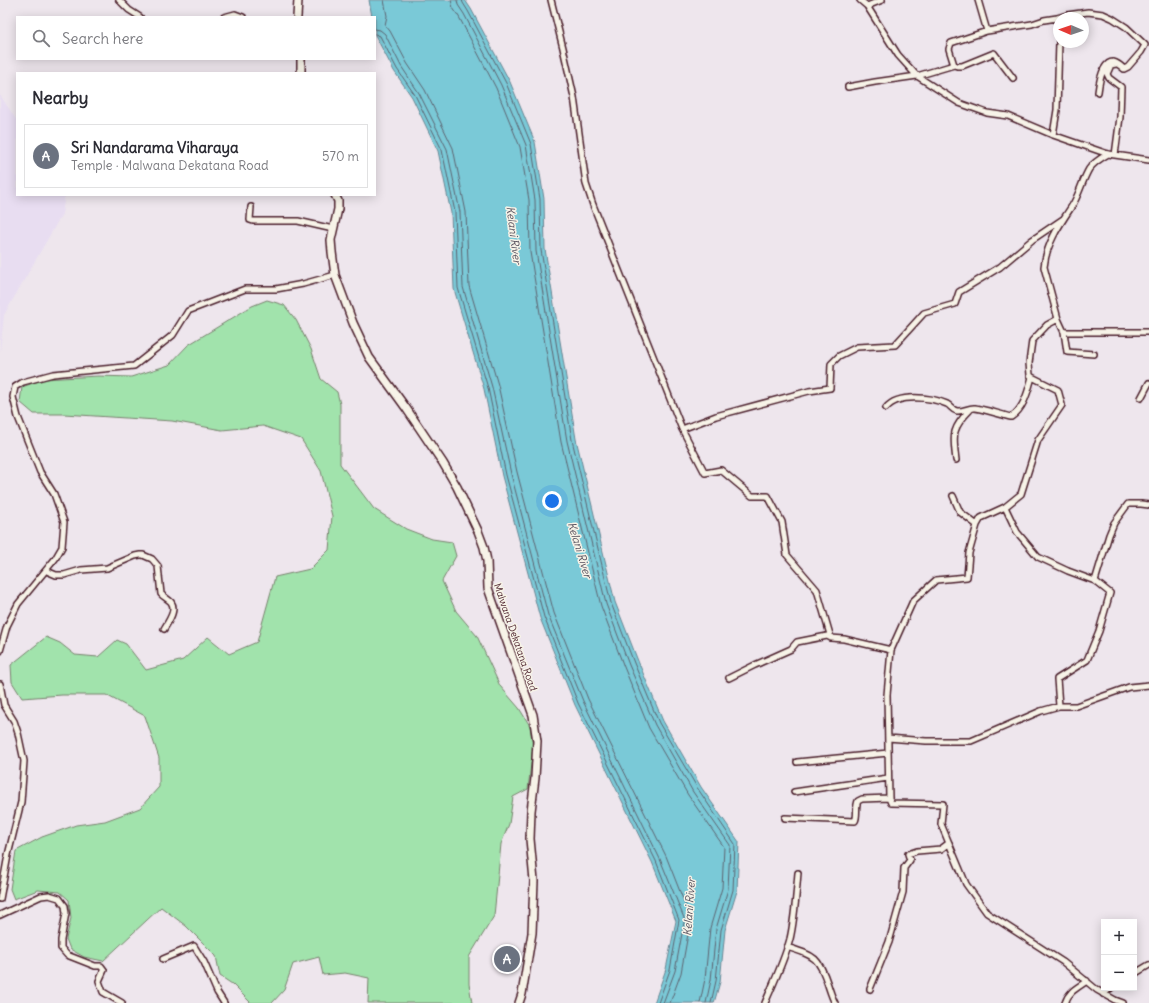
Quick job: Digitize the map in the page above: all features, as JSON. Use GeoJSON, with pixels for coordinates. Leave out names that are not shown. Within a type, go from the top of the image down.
{"type":"FeatureCollection","features":[{"type":"Feature","properties":{"kind":"main road"},"geometry":{"type":"LineString","coordinates":[[297,16],[298,0]]}},
{"type":"Feature","properties":{"kind":"main road"},"geometry":{"type":"LineString","coordinates":[[301,60],[301,72]]}},
{"type":"Feature","properties":{"kind":"main road","name":"Malwana Dekatana Road"},"geometry":{"type":"LineString","coordinates":[[336,196],[338,201],[338,209],[331,240],[336,275],[353,323],[369,357],[443,463],[460,493],[478,531],[484,547],[487,562],[488,588],[533,715],[537,741],[530,839],[534,880],[532,933],[522,994],[519,1003]]}},
{"type":"Feature","properties":{"kind":"street"},"geometry":{"type":"LineString","coordinates":[[119,0],[129,10],[138,16]]}},
{"type":"Feature","properties":{"kind":"street"},"geometry":{"type":"LineString","coordinates":[[551,0],[574,97],[586,184],[682,429],[705,473],[721,470],[752,496],[768,496],[782,522],[787,555],[817,590],[831,638]]}},
{"type":"Feature","properties":{"kind":"street"},"geometry":{"type":"LineString","coordinates":[[860,0],[867,6],[898,55],[916,76],[959,103],[987,112],[1008,116],[1053,135],[1108,154],[1149,160]]}},
{"type":"Feature","properties":{"kind":"street"},"geometry":{"type":"LineString","coordinates":[[867,6],[882,0]]}},
{"type":"Feature","properties":{"kind":"street"},"geometry":{"type":"LineString","coordinates":[[978,0],[987,31]]}},
{"type":"Feature","properties":{"kind":"street"},"geometry":{"type":"LineString","coordinates":[[1089,12],[1103,14],[1112,18],[1126,27],[1145,45],[1142,52],[1128,68],[1124,69],[1117,63],[1112,62],[1108,64],[1101,76],[1098,92]]}},
{"type":"Feature","properties":{"kind":"street"},"geometry":{"type":"LineString","coordinates":[[228,16],[235,14],[240,16]]}},
{"type":"Feature","properties":{"kind":"street"},"geometry":{"type":"LineString","coordinates":[[954,65],[949,49],[951,43],[987,31],[1032,24],[1053,19]]}},
{"type":"Feature","properties":{"kind":"street"},"geometry":{"type":"LineString","coordinates":[[1053,135],[1057,110],[1059,48]]}},
{"type":"Feature","properties":{"kind":"street"},"geometry":{"type":"LineString","coordinates":[[848,87],[916,76],[954,65],[962,66],[994,53],[1013,78]]}},
{"type":"Feature","properties":{"kind":"street"},"geometry":{"type":"LineString","coordinates":[[1115,155],[1120,117],[1121,87],[1109,78],[1108,74],[1111,65],[1117,63]]}},
{"type":"Feature","properties":{"kind":"street"},"geometry":{"type":"LineString","coordinates":[[1094,354],[1067,352],[1064,332],[1058,319],[1044,267],[1052,240],[1067,211],[1072,206],[1089,169],[1108,154]]}},
{"type":"Feature","properties":{"kind":"street"},"geometry":{"type":"LineString","coordinates":[[250,207],[250,220],[253,221],[298,221],[333,229]]}},
{"type":"Feature","properties":{"kind":"street"},"geometry":{"type":"LineString","coordinates":[[682,429],[716,416],[809,391],[830,388],[831,364],[839,356],[857,348],[895,345],[924,314],[955,304],[959,292],[1000,267],[1032,240],[1063,219]]}},
{"type":"Feature","properties":{"kind":"street"},"geometry":{"type":"LineString","coordinates":[[0,651],[7,626],[18,604],[47,569],[62,547],[64,522],[54,494],[40,472],[21,423],[13,398],[15,387],[23,382],[53,374],[134,366],[173,335],[188,312],[245,289],[276,289],[303,284],[336,275]]}},
{"type":"Feature","properties":{"kind":"street"},"geometry":{"type":"LineString","coordinates":[[1058,319],[1047,325],[1032,341],[1029,363],[1030,375],[1058,390],[1062,405],[1038,440],[1021,494],[1005,507],[981,518],[976,525],[969,553],[967,577],[936,580],[913,601],[890,650],[887,695],[889,798],[891,803],[942,804],[941,824],[966,884],[987,914],[1063,962],[1103,994],[1123,1003]]}},
{"type":"Feature","properties":{"kind":"street"},"geometry":{"type":"LineString","coordinates":[[1064,332],[1149,332]]}},
{"type":"Feature","properties":{"kind":"street"},"geometry":{"type":"LineString","coordinates":[[886,408],[891,404],[907,398],[932,399],[948,405],[956,411],[963,411],[973,408],[1010,417],[1018,413],[1026,396],[1032,377]]}},
{"type":"Feature","properties":{"kind":"street"},"geometry":{"type":"LineString","coordinates":[[1141,398],[1149,383]]}},
{"type":"Feature","properties":{"kind":"street"},"geometry":{"type":"LineString","coordinates":[[956,460],[954,436],[960,420],[973,408]]}},
{"type":"Feature","properties":{"kind":"street"},"geometry":{"type":"LineString","coordinates":[[952,496],[960,512],[976,525]]}},
{"type":"Feature","properties":{"kind":"street"},"geometry":{"type":"LineString","coordinates":[[1095,581],[1114,523],[1128,504],[1149,505]]}},
{"type":"Feature","properties":{"kind":"street"},"geometry":{"type":"LineString","coordinates":[[1005,507],[1017,532],[1038,556],[1068,571],[1095,581],[1110,593],[1099,631],[1087,660],[1057,679],[1058,706]]}},
{"type":"Feature","properties":{"kind":"street"},"geometry":{"type":"LineString","coordinates":[[47,569],[52,574],[60,575],[81,570],[107,568],[140,555],[149,558],[158,566],[161,594],[172,603],[173,608],[171,617],[164,629]]}},
{"type":"Feature","properties":{"kind":"street"},"geometry":{"type":"LineString","coordinates":[[729,678],[791,649],[797,642],[827,636],[890,650]]}},
{"type":"Feature","properties":{"kind":"street"},"geometry":{"type":"LineString","coordinates":[[0,684],[4,704],[14,720],[24,761],[21,802],[8,855],[0,899]]}},
{"type":"Feature","properties":{"kind":"street"},"geometry":{"type":"LineString","coordinates":[[888,738],[926,741],[971,741],[1041,711],[1058,706],[1076,706],[1129,687],[1149,685]]}},
{"type":"Feature","properties":{"kind":"street"},"geometry":{"type":"LineString","coordinates":[[797,762],[888,753]]}},
{"type":"Feature","properties":{"kind":"street"},"geometry":{"type":"LineString","coordinates":[[794,792],[888,778]]}},
{"type":"Feature","properties":{"kind":"street"},"geometry":{"type":"LineString","coordinates":[[785,818],[855,822],[856,804],[858,801],[862,799],[889,798]]}},
{"type":"Feature","properties":{"kind":"street"},"geometry":{"type":"LineString","coordinates":[[870,989],[889,942],[903,892],[904,868],[910,860],[908,854],[917,851],[941,849],[949,843]]}},
{"type":"Feature","properties":{"kind":"street"},"geometry":{"type":"LineString","coordinates":[[765,1003],[787,947],[794,918],[798,874]]}},
{"type":"Feature","properties":{"kind":"street"},"geometry":{"type":"LineString","coordinates":[[0,915],[41,896],[49,895],[59,898],[65,906],[66,914],[61,948],[67,955],[95,966],[101,966],[104,970],[99,981],[103,992],[122,1003]]}},
{"type":"Feature","properties":{"kind":"street"},"geometry":{"type":"LineString","coordinates":[[163,959],[194,946],[204,962],[217,992],[224,1003]]}},
{"type":"Feature","properties":{"kind":"street"},"geometry":{"type":"LineString","coordinates":[[787,947],[807,953],[819,962],[835,1003]]}},
{"type":"Feature","properties":{"kind":"street"},"geometry":{"type":"LineString","coordinates":[[1137,972],[1149,965]]}},
{"type":"Feature","properties":{"kind":"street"},"geometry":{"type":"LineString","coordinates":[[1065,1003],[1067,996],[1070,993],[1087,981]]}},
{"type":"Feature","properties":{"kind":"street"},"geometry":{"type":"LineString","coordinates":[[1103,994],[1107,991]]}},
{"type":"Feature","properties":{"kind":"shaded area"},"geometry":{"type":"Polygon","coordinates":[[[0,95],[16,119],[16,196],[65,196],[62,214],[4,315],[0,352],[0,95]]]}},
{"type":"Feature","properties":{"kind":"green space"},"geometry":{"type":"Polygon","coordinates":[[[267,300],[284,305],[296,320],[311,349],[321,379],[337,392],[340,404],[340,464],[374,509],[406,529],[432,539],[452,542],[456,556],[442,581],[456,611],[477,636],[500,686],[519,708],[530,726],[533,747],[528,789],[513,797],[509,824],[501,844],[494,916],[469,957],[469,984],[472,1003],[368,1003],[369,978],[345,973],[323,975],[319,957],[293,964],[284,990],[272,1003],[251,1003],[232,984],[220,976],[216,956],[186,926],[161,907],[103,961],[84,957],[70,949],[66,939],[71,918],[69,900],[60,892],[38,890],[14,899],[10,889],[16,851],[42,837],[76,825],[105,821],[140,808],[159,787],[159,758],[145,716],[106,695],[62,695],[22,698],[12,682],[11,665],[46,637],[60,643],[75,655],[98,657],[117,640],[126,644],[146,670],[183,660],[208,637],[229,654],[257,642],[275,577],[310,569],[329,550],[332,516],[321,471],[301,439],[263,426],[222,430],[172,421],[64,414],[34,414],[20,402],[22,387],[44,379],[98,376],[131,377],[169,365],[188,345],[252,306],[267,300]]]}},
{"type":"Feature","properties":{"kind":"water","name":"Kelani River"},"geometry":{"type":"Polygon","coordinates":[[[369,0],[465,0],[510,82],[535,142],[544,199],[545,249],[576,439],[615,602],[663,721],[701,787],[739,842],[737,891],[725,930],[720,982],[714,1003],[654,1003],[666,969],[676,921],[652,862],[575,705],[540,618],[502,476],[484,389],[454,289],[451,213],[438,151],[412,97],[394,71],[376,37],[376,16],[372,16],[369,0]]]}},
{"type":"Feature","properties":{"kind":"place","name":"Sri Nandarama Viharaya"},"geometry":{"type":"Point","coordinates":[507,959]}}]}
